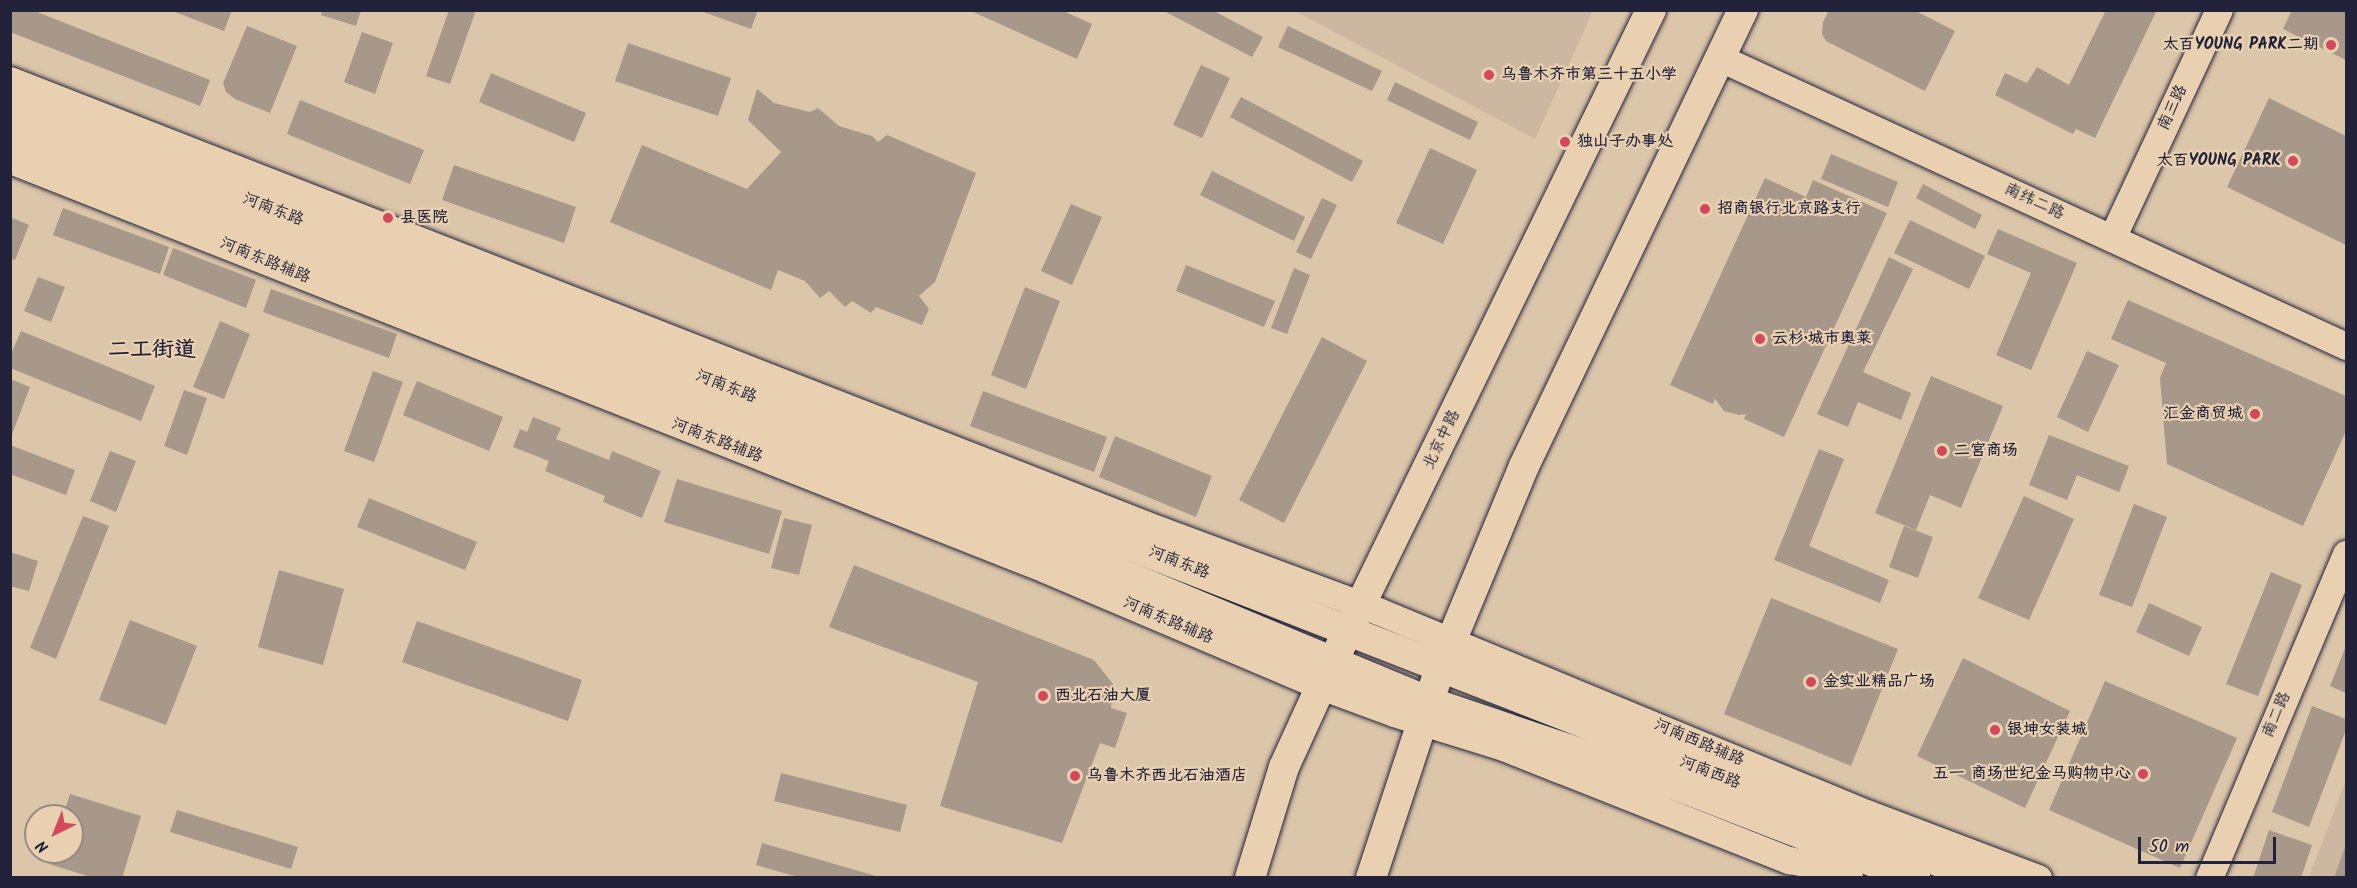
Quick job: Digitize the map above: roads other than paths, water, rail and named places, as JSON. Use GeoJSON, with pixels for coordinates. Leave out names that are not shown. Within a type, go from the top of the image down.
{"type":"FeatureCollection","features":[{"type":"Feature","properties":{"kind":"main road","name":"北京中路"},"geometry":{"type":"LineString","coordinates":[[1250,878],[1284,767],[1327,674],[1651,10]]}},
{"type":"Feature","properties":{"kind":"main road"},"geometry":{"type":"LineString","coordinates":[[1371,878],[1440,668],[1524,466],[1743,10]]}},
{"type":"Feature","properties":{"kind":"main road","name":"河南东路"},"geometry":{"type":"LineString","coordinates":[[10,108],[1355,617],[1440,668]]}},
{"type":"Feature","properties":{"kind":"main road","name":"河南东路"},"geometry":{"type":"LineString","coordinates":[[10,133],[1002,525],[1327,674],[1426,712]]}},
{"type":"Feature","properties":{"kind":"main road","name":"河南西路"},"geometry":{"type":"LineString","coordinates":[[1440,668],[1981,878]]}},
{"type":"Feature","properties":{"kind":"main road","name":"河南西路"},"geometry":{"type":"LineString","coordinates":[[1426,712],[1686,789],[1915,878]]}},
{"type":"Feature","properties":{"kind":"street","name":"南三路"},"geometry":{"type":"LineString","coordinates":[[2112,238],[2219,10]]}},
{"type":"Feature","properties":{"kind":"street","name":"南纬二路"},"geometry":{"type":"LineString","coordinates":[[1720,58],[2346,346]]}},
{"type":"Feature","properties":{"kind":"street"},"geometry":{"type":"LineString","coordinates":[[10,80],[1160,530],[1355,617]]}},
{"type":"Feature","properties":{"kind":"street","name":"河南东路辅路"},"geometry":{"type":"LineString","coordinates":[[10,159],[1045,569],[1327,674]]}},
{"type":"Feature","properties":{"kind":"street","name":"南二路"},"geometry":{"type":"LineString","coordinates":[[2209,878],[2346,554]]}},
{"type":"Feature","properties":{"kind":"street","name":"河南西路辅路"},"geometry":{"type":"LineString","coordinates":[[1355,617],[1452,640],[1866,813],[2038,878]]}},
{"type":"Feature","properties":{"kind":"street"},"geometry":{"type":"LineString","coordinates":[[1426,712],[1503,747],[1789,860],[1817,865],[1850,878]]}},
{"type":"Feature","properties":{"kind":"place","name":"太百YOUNG PARK二期"},"geometry":{"type":"Point","coordinates":[2331,45]}},
{"type":"Feature","properties":{"kind":"place","name":"乌鲁木齐市第三十五小学"},"geometry":{"type":"Point","coordinates":[1489,75]}},
{"type":"Feature","properties":{"kind":"place","name":"独山子办事处"},"geometry":{"type":"Point","coordinates":[1565,142]}},
{"type":"Feature","properties":{"kind":"place","name":"太百YOUNG PARK"},"geometry":{"type":"Point","coordinates":[2293,161]}},
{"type":"Feature","properties":{"kind":"place","name":"招商银行北京路支行"},"geometry":{"type":"Point","coordinates":[1705,209]}},
{"type":"Feature","properties":{"kind":"place","name":"县医院"},"geometry":{"type":"Point","coordinates":[388,218]}},
{"type":"Feature","properties":{"kind":"place","name":"云杉·城市奥莱"},"geometry":{"type":"Point","coordinates":[1760,339]}},
{"type":"Feature","properties":{"kind":"place","name":"汇金商贸城"},"geometry":{"type":"Point","coordinates":[2255,414]}},
{"type":"Feature","properties":{"kind":"place","name":"二宫商场"},"geometry":{"type":"Point","coordinates":[1942,451]}},
{"type":"Feature","properties":{"kind":"place","name":"金实业精品广场"},"geometry":{"type":"Point","coordinates":[1811,682]}},
{"type":"Feature","properties":{"kind":"place","name":"西北石油大厦"},"geometry":{"type":"Point","coordinates":[1043,696]}},
{"type":"Feature","properties":{"kind":"place","name":"银坤女装城"},"geometry":{"type":"Point","coordinates":[1995,730]}},
{"type":"Feature","properties":{"kind":"place","name":"五一 商场世纪金马购物中心"},"geometry":{"type":"Point","coordinates":[2143,774]}},
{"type":"Feature","properties":{"kind":"place","name":"乌鲁木齐西北石油酒店"},"geometry":{"type":"Point","coordinates":[1075,776]}},
{"type":"Feature","properties":{"kind":"district","name":"二工街道"},"geometry":{"type":"Point","coordinates":[152,351]}}]}
